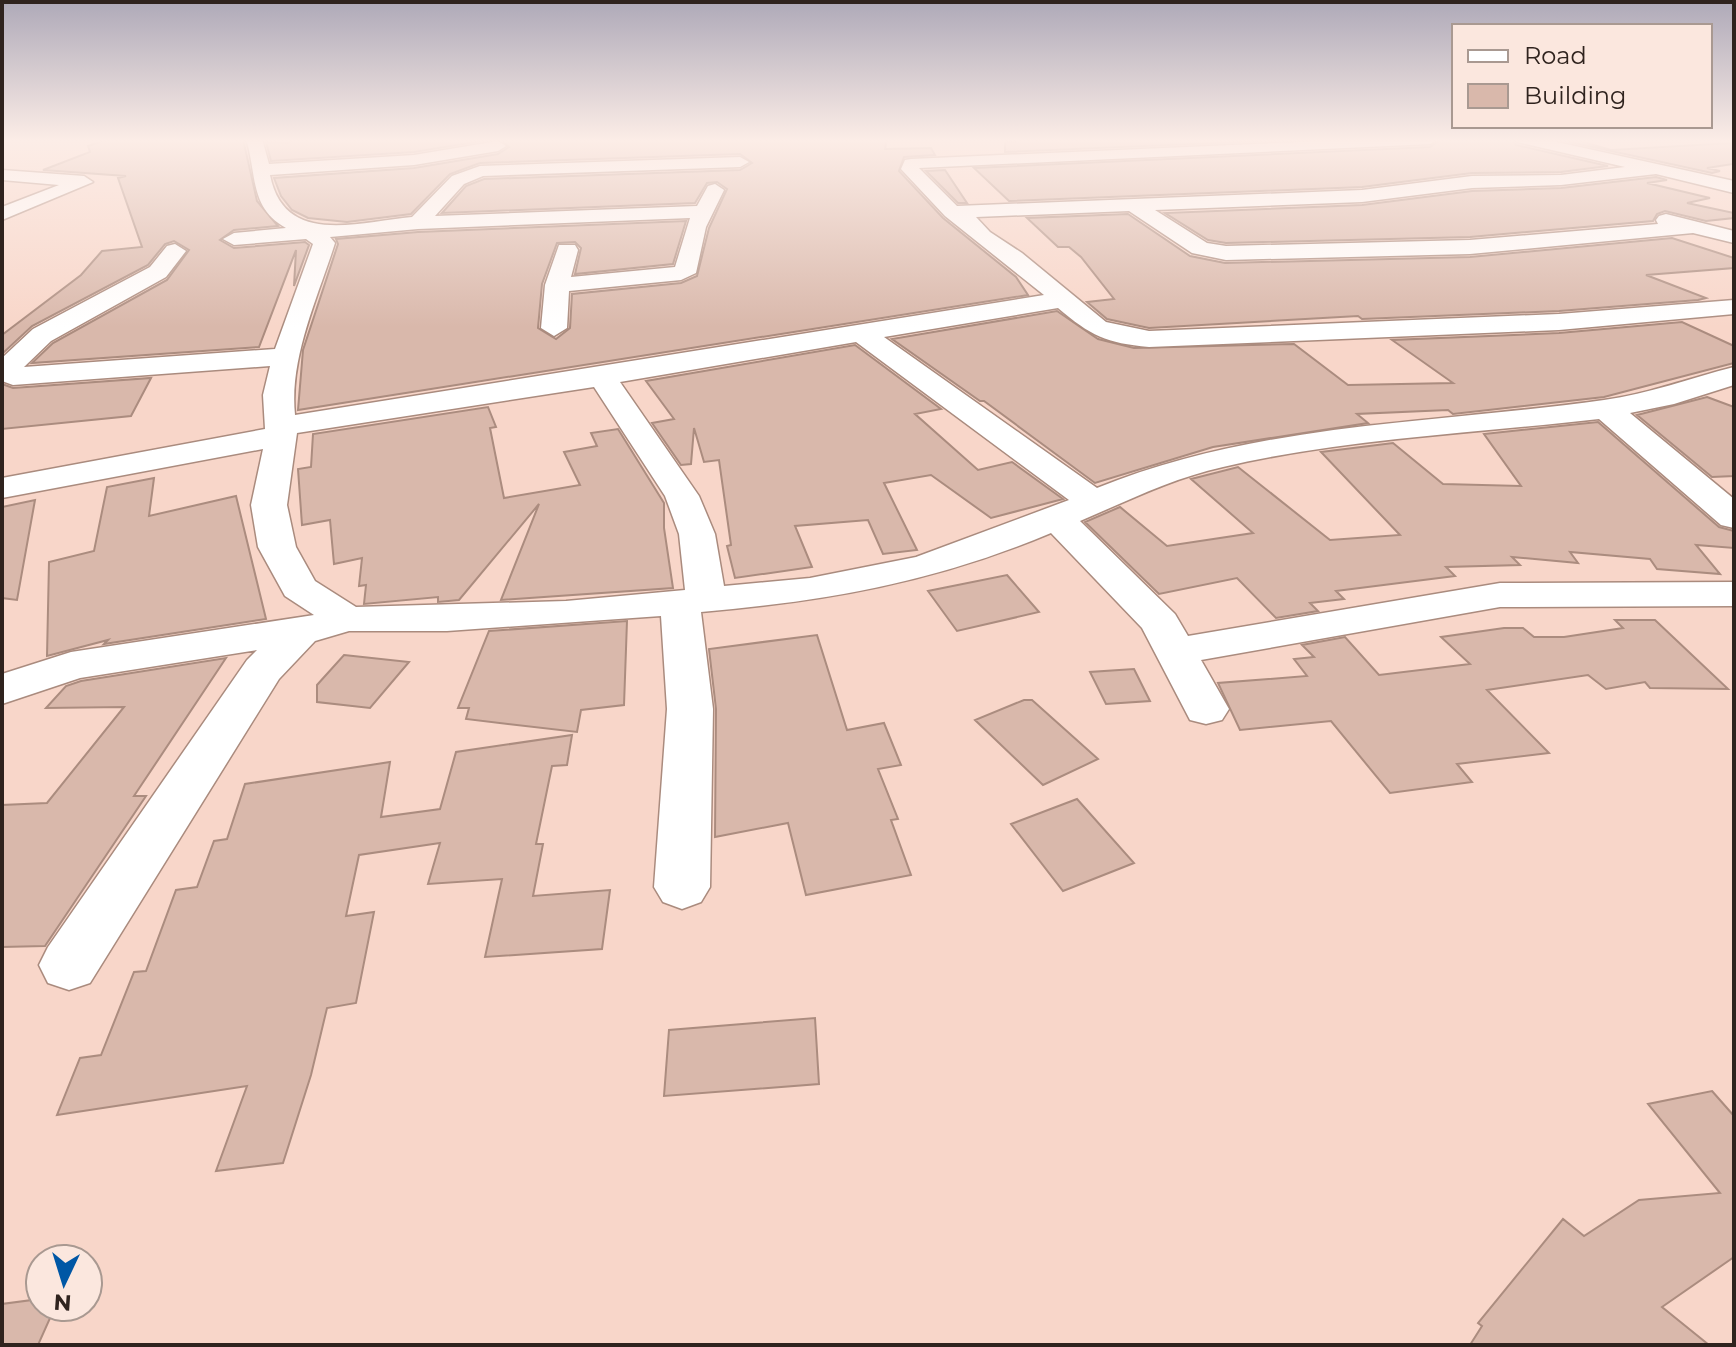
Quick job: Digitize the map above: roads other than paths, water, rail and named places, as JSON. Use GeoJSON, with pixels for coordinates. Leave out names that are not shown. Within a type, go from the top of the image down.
{"type":"FeatureCollection","features":[{"type":"Feature","properties":{"kind":"street"},"geometry":{"type":"LineString","coordinates":[[2,214],[33,202]]}},
{"type":"Feature","properties":{"kind":"street"},"geometry":{"type":"LineString","coordinates":[[270,202],[281,217],[314,232],[324,243],[323,256],[286,356],[278,395],[282,431],[269,505],[277,547],[299,588],[347,619]]}},
{"type":"Feature","properties":{"kind":"street"},"geometry":{"type":"LineString","coordinates":[[418,223],[438,202]]}},
{"type":"Feature","properties":{"kind":"street"},"geometry":{"type":"LineString","coordinates":[[557,285],[681,273],[688,268],[702,212],[710,202]]}},
{"type":"Feature","properties":{"kind":"street"},"geometry":{"type":"LineString","coordinates":[[942,202],[1097,328],[1118,336],[1149,339],[1559,322],[1734,307]]}},
{"type":"Feature","properties":{"kind":"street"},"geometry":{"type":"LineString","coordinates":[[952,212],[1202,202]]}},
{"type":"Feature","properties":{"kind":"street"},"geometry":{"type":"LineString","coordinates":[[1132,204],[1200,248],[1226,253],[1470,247],[1693,227]]}},
{"type":"Feature","properties":{"kind":"street"},"geometry":{"type":"LineString","coordinates":[[234,239],[418,223],[702,212]]}},
{"type":"Feature","properties":{"kind":"street"},"geometry":{"type":"LineString","coordinates":[[1632,212],[1734,237]]}},
{"type":"Feature","properties":{"kind":"street"},"geometry":{"type":"LineString","coordinates":[[554,328],[557,285],[567,250]]}},
{"type":"Feature","properties":{"kind":"street"},"geometry":{"type":"LineString","coordinates":[[175,251],[158,272],[42,335],[5,371],[13,376],[32,376],[286,356]]}},
{"type":"Feature","properties":{"kind":"street"},"geometry":{"type":"LineString","coordinates":[[2,488],[282,431],[1061,300]]}},
{"type":"Feature","properties":{"kind":"street"},"geometry":{"type":"LineString","coordinates":[[862,334],[1076,510],[1160,623],[1206,709]]}},
{"type":"Feature","properties":{"kind":"street"},"geometry":{"type":"LineString","coordinates":[[2,690],[71,666],[182,646],[300,632],[347,619],[462,619],[810,590],[925,567],[1152,478],[1216,458],[1302,443],[1606,409],[1664,398],[1734,376]]}},
{"type":"Feature","properties":{"kind":"street"},"geometry":{"type":"LineString","coordinates":[[602,377],[682,496],[697,534],[689,655],[690,717],[682,887]]}},
{"type":"Feature","properties":{"kind":"street"},"geometry":{"type":"LineString","coordinates":[[1606,409],[1734,517]]}},
{"type":"Feature","properties":{"kind":"street"},"geometry":{"type":"LineString","coordinates":[[1177,651],[1500,595],[1604,592],[1734,594]]}},
{"type":"Feature","properties":{"kind":"street"},"geometry":{"type":"LineString","coordinates":[[69,965],[262,670],[300,632]]}}]}
